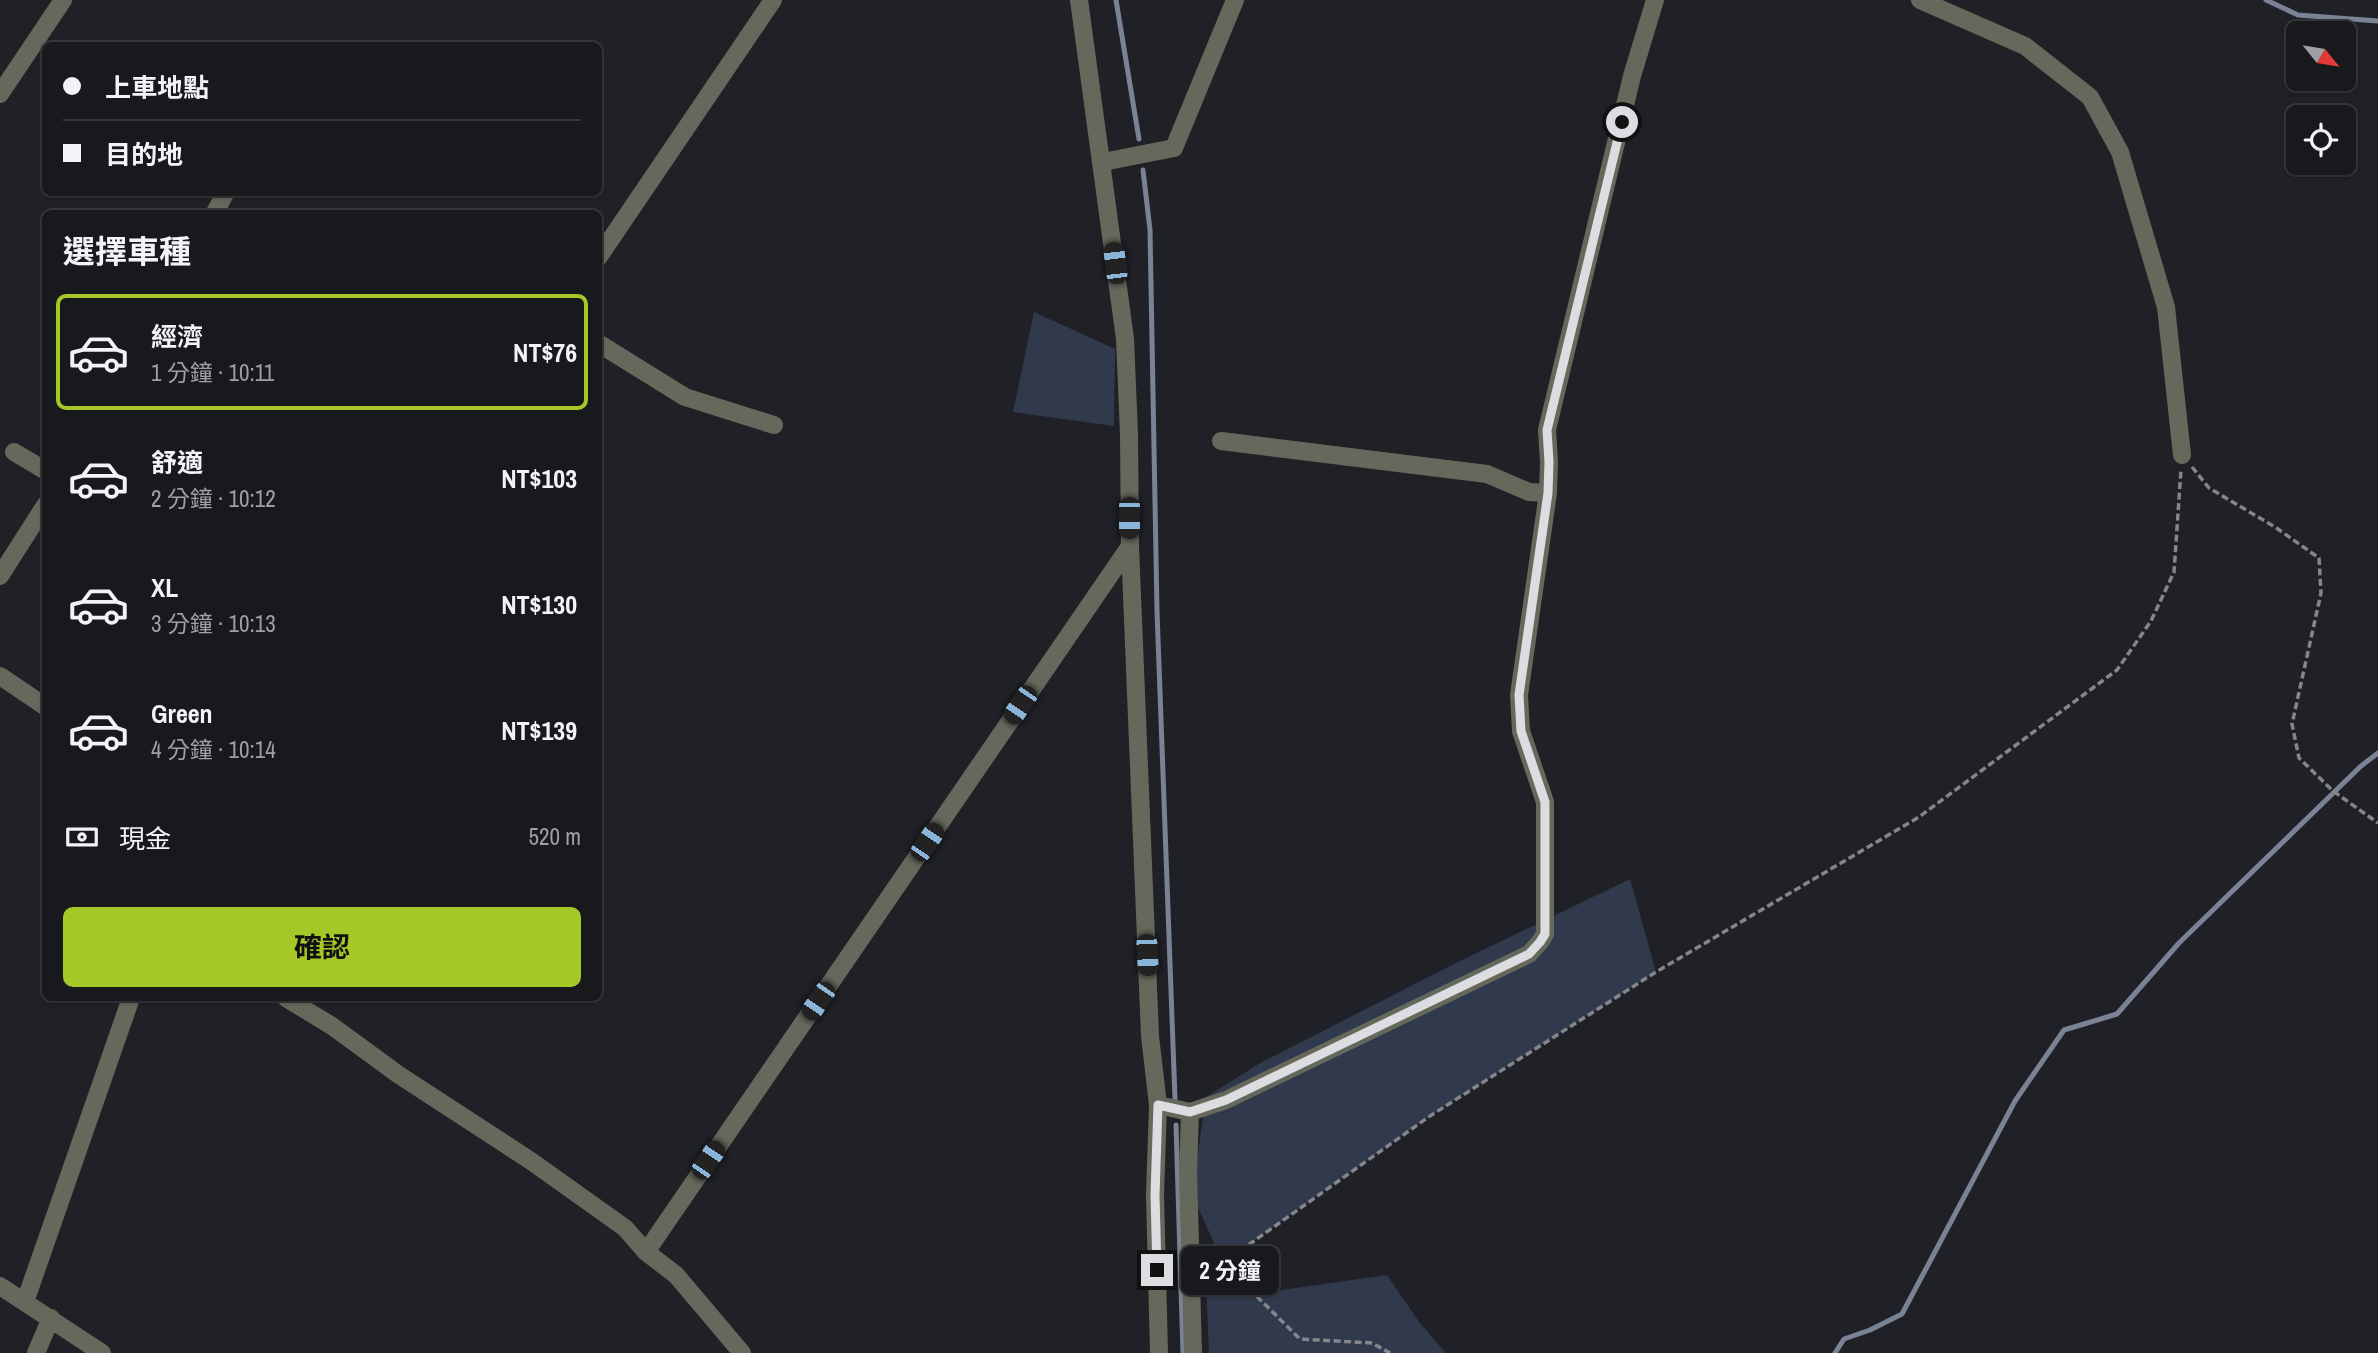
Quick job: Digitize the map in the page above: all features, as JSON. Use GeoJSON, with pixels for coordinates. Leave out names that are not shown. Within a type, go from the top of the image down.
{"type":"FeatureCollection","features":[{"type":"Feature","properties":{"kind":"street"},"geometry":{"type":"LineString","coordinates":[[0,94],[63,0]]}},
{"type":"Feature","properties":{"kind":"street"},"geometry":{"type":"LineString","coordinates":[[602,252],[774,0]]}},
{"type":"Feature","properties":{"kind":"street"},"geometry":{"type":"LineString","coordinates":[[1079,0],[1125,339],[1129,434],[1129,546],[1150,1036],[1158,1105],[1155,1195],[1159,1353]]}},
{"type":"Feature","properties":{"kind":"street"},"geometry":{"type":"LineString","coordinates":[[1103,162],[1174,148],[1235,0]]}},
{"type":"Feature","properties":{"kind":"street"},"geometry":{"type":"LineString","coordinates":[[1158,1105],[1190,1112],[1262,1085],[1529,954],[1545,934],[1545,802],[1521,731],[1519,695],[1548,493],[1547,430],[1632,76],[1655,0]]}},
{"type":"Feature","properties":{"kind":"street"},"geometry":{"type":"LineString","coordinates":[[1920,0],[2025,46],[2090,97],[2120,152],[2166,307],[2182,455]]}},
{"type":"Feature","properties":{"kind":"street"},"geometry":{"type":"LineString","coordinates":[[602,345],[685,397],[774,425]]}},
{"type":"Feature","properties":{"kind":"street"},"geometry":{"type":"LineString","coordinates":[[1222,441],[1487,474],[1529,492],[1548,493]]}},
{"type":"Feature","properties":{"kind":"street"},"geometry":{"type":"LineString","coordinates":[[14,452],[42,469]]}},
{"type":"Feature","properties":{"kind":"street"},"geometry":{"type":"LineString","coordinates":[[0,576],[42,510]]}},
{"type":"Feature","properties":{"kind":"street"},"geometry":{"type":"LineString","coordinates":[[646,1252],[1129,546]]}},
{"type":"Feature","properties":{"kind":"street"},"geometry":{"type":"LineString","coordinates":[[0,676],[42,704]]}},
{"type":"Feature","properties":{"kind":"street"},"geometry":{"type":"LineString","coordinates":[[25,1302],[130,1001]]}},
{"type":"Feature","properties":{"kind":"street"},"geometry":{"type":"LineString","coordinates":[[291,1001],[531,1161],[625,1228],[646,1252],[676,1275],[742,1353]]}},
{"type":"Feature","properties":{"kind":"street"},"geometry":{"type":"LineString","coordinates":[[1190,1112],[1188,1172],[1193,1353]]}},
{"type":"Feature","properties":{"kind":"street"},"geometry":{"type":"LineString","coordinates":[[0,1286],[102,1353]]}},
{"type":"Feature","properties":{"kind":"street"},"geometry":{"type":"LineString","coordinates":[[36,1353],[51,1318]]}},
{"type":"Feature","properties":{"kind":"path"},"geometry":{"type":"LineString","coordinates":[[2182,455],[2209,488],[2275,527],[2319,558],[2321,593],[2292,724],[2299,758],[2333,791],[2378,823]]}},
{"type":"Feature","properties":{"kind":"path"},"geometry":{"type":"LineString","coordinates":[[1223,1263],[1430,1116],[1656,972],[1919,817],[2117,670],[2151,621],[2174,572],[2182,455]]}},
{"type":"Feature","properties":{"kind":"path"},"geometry":{"type":"LineString","coordinates":[[1191,1247],[1223,1263],[1300,1339],[1372,1343],[1390,1353]]}},
{"type":"Feature","properties":{"kind":"shaded area"},"geometry":{"type":"Polygon","coordinates":[[[1034,312],[1115,349],[1114,426],[1013,412],[1034,312]]]}},
{"type":"Feature","properties":{"kind":"shaded area"},"geometry":{"type":"Polygon","coordinates":[[[1630,879],[1656,972],[1430,1116],[1223,1263],[1192,1194],[1206,1097],[1262,1062],[1458,962],[1630,879]]]}},
{"type":"Feature","properties":{"kind":"shaded area"},"geometry":{"type":"Polygon","coordinates":[[[1239,1267],[1275,1291],[1387,1275],[1419,1322],[1446,1353],[1209,1353],[1206,1280],[1239,1267]]]}},
{"type":"Feature","properties":{"kind":"waterway"},"geometry":{"type":"LineString","coordinates":[[1116,0],[1139,139]]}},
{"type":"Feature","properties":{"kind":"waterway"},"geometry":{"type":"LineString","coordinates":[[2266,0],[2298,15],[2378,21]]}},
{"type":"Feature","properties":{"kind":"waterway"},"geometry":{"type":"LineString","coordinates":[[1143,170],[1150,230],[1157,611],[1175,1099]]}},
{"type":"Feature","properties":{"kind":"waterway"},"geometry":{"type":"LineString","coordinates":[[1835,1353],[1844,1339],[1902,1314],[2015,1101],[2064,1030],[2117,1014],[2179,943],[2361,766],[2378,753]]}},
{"type":"Feature","properties":{"kind":"waterway"},"geometry":{"type":"LineString","coordinates":[[1176,1125],[1183,1353]]}},
{"type":"Feature","properties":{"kind":"route"},"geometry":{"type":"LineString","coordinates":[[1157,1270],[1155,1195],[1158,1105],[1190,1112],[1262,1085],[1529,954],[1545,934],[1545,802],[1521,731],[1519,695],[1548,493],[1547,430],[1622,122]]}}]}
